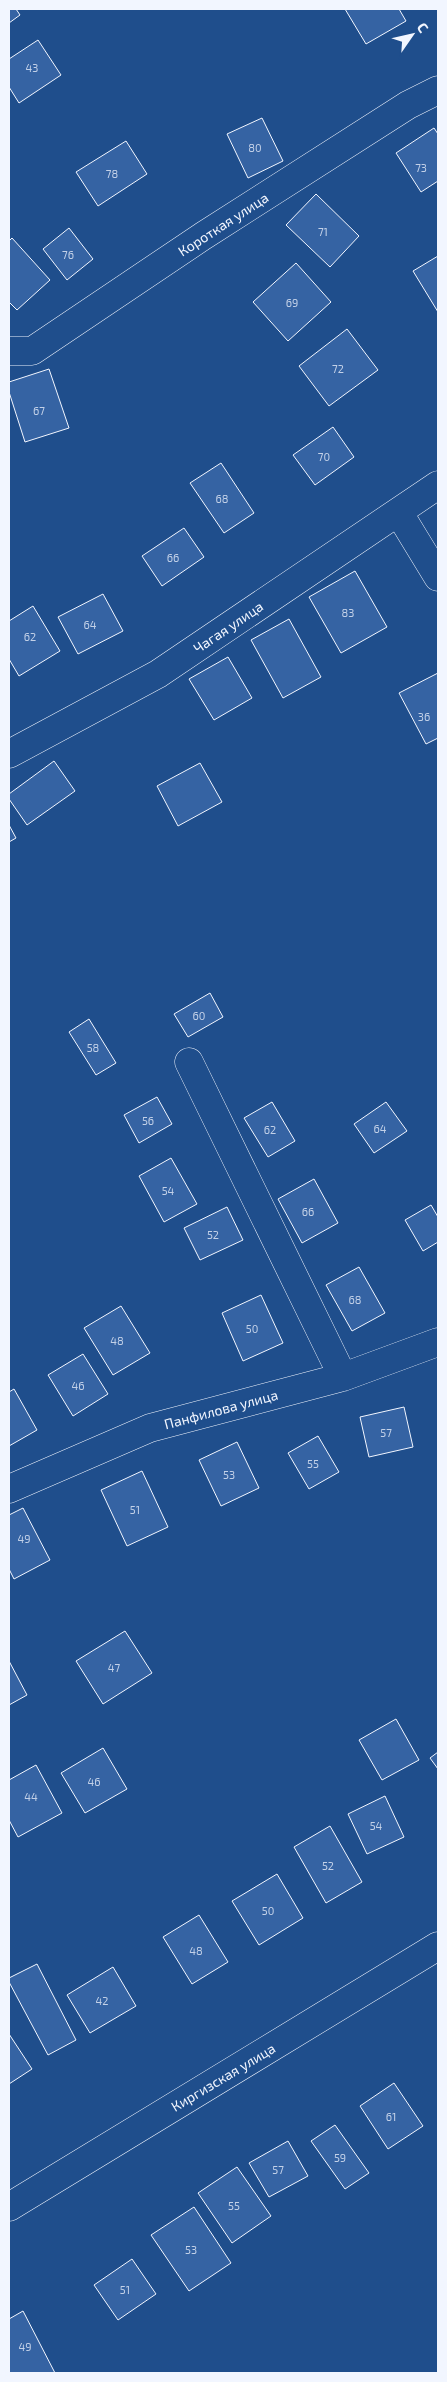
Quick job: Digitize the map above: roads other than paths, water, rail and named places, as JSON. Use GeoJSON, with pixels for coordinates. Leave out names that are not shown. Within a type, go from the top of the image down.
{"type":"FeatureCollection","features":[{"type":"Feature","properties":{"kind":"street","name":"Короткая улица"},"geometry":{"type":"LineString","coordinates":[[9,351],[32,351],[203,236],[408,105],[438,90]]}},
{"type":"Feature","properties":{"kind":"street","name":"Чагая улица"},"geometry":{"type":"LineString","coordinates":[[9,754],[158,674],[438,485]]}},
{"type":"Feature","properties":{"kind":"street"},"geometry":{"type":"LineString","coordinates":[[399,513],[438,578]]}},
{"type":"Feature","properties":{"kind":"street"},"geometry":{"type":"LineString","coordinates":[[189,1062],[343,1377]]}},
{"type":"Feature","properties":{"kind":"street","name":"Панфилова улица"},"geometry":{"type":"LineString","coordinates":[[9,1489],[150,1428],[343,1377],[438,1342]]}},
{"type":"Feature","properties":{"kind":"street","name":"Киргизская улица"},"geometry":{"type":"LineString","coordinates":[[9,2207],[438,1946]]}}]}
